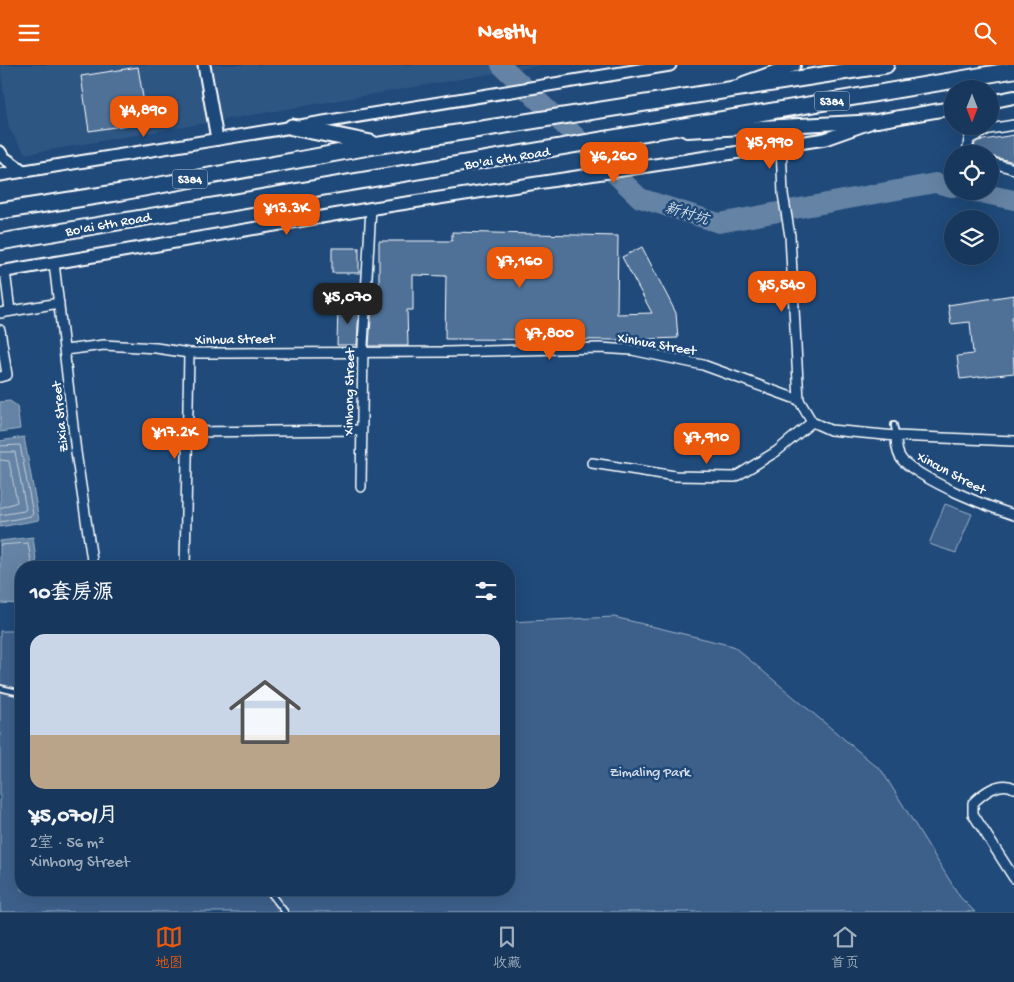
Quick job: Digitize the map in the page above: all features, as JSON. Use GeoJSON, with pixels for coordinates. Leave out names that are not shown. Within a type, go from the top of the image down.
{"type":"FeatureCollection","features":[{"type":"Feature","properties":{"kind":"highway","name":"Bo'ai 6th Road"},"geometry":{"type":"LineString","coordinates":[[0,211],[380,145],[886,65]]}},
{"type":"Feature","properties":{"kind":"highway","name":"Bo'ai 6th Road"},"geometry":{"type":"LineString","coordinates":[[0,242],[1014,70]]}},
{"type":"Feature","properties":{"kind":"highway"},"geometry":{"type":"LineString","coordinates":[[292,127],[380,145]]}},
{"type":"Feature","properties":{"kind":"main road"},"geometry":{"type":"LineString","coordinates":[[718,92],[794,65]]}},
{"type":"Feature","properties":{"kind":"main road"},"geometry":{"type":"LineString","coordinates":[[999,100],[1014,97]]}},
{"type":"Feature","properties":{"kind":"main road"},"geometry":{"type":"LineString","coordinates":[[650,133],[877,121],[944,109]]}},
{"type":"Feature","properties":{"kind":"street"},"geometry":{"type":"LineString","coordinates":[[204,65],[216,139]]}},
{"type":"Feature","properties":{"kind":"street"},"geometry":{"type":"LineString","coordinates":[[0,175],[648,67],[670,65]]}},
{"type":"Feature","properties":{"kind":"street"},"geometry":{"type":"LineString","coordinates":[[10,311],[2,272],[371,208],[825,139],[877,121]]}},
{"type":"Feature","properties":{"kind":"street"},"geometry":{"type":"LineString","coordinates":[[968,145],[969,139],[981,132],[1014,125]]}},
{"type":"Feature","properties":{"kind":"street"},"geometry":{"type":"LineString","coordinates":[[781,146],[783,194],[788,223],[799,400],[812,422],[830,430],[896,436],[1014,441]]}},
{"type":"Feature","properties":{"kind":"street"},"geometry":{"type":"LineString","coordinates":[[0,152],[3,157],[23,171]]}},
{"type":"Feature","properties":{"kind":"street"},"geometry":{"type":"LineString","coordinates":[[999,165],[1014,169]]}},
{"type":"Feature","properties":{"kind":"street","name":"Xinhong Street"},"geometry":{"type":"LineString","coordinates":[[360,487],[362,351],[371,208]]}},
{"type":"Feature","properties":{"kind":"street","name":"Zixia Street"},"geometry":{"type":"LineString","coordinates":[[54,263],[79,471],[92,561]]}},
{"type":"Feature","properties":{"kind":"street"},"geometry":{"type":"LineString","coordinates":[[0,313],[59,303]]}},
{"type":"Feature","properties":{"kind":"street"},"geometry":{"type":"LineString","coordinates":[[0,330],[7,375],[0,377]]}},
{"type":"Feature","properties":{"kind":"street","name":"Xinhua Street"},"geometry":{"type":"LineString","coordinates":[[65,350],[104,345],[156,348],[189,353],[599,348],[632,350],[703,365],[799,400]]}},
{"type":"Feature","properties":{"kind":"street"},"geometry":{"type":"LineString","coordinates":[[185,561],[189,353]]}},
{"type":"Feature","properties":{"kind":"street"},"geometry":{"type":"LineString","coordinates":[[592,463],[675,476],[735,477],[777,451],[812,422]]}},
{"type":"Feature","properties":{"kind":"street"},"geometry":{"type":"LineString","coordinates":[[187,431],[360,430]]}},
{"type":"Feature","properties":{"kind":"street","name":"Xincun Street"},"geometry":{"type":"LineString","coordinates":[[896,436],[896,447],[902,461],[970,499],[1014,515]]}},
{"type":"Feature","properties":{"kind":"street"},"geometry":{"type":"LineString","coordinates":[[1014,788],[998,786],[981,795],[973,803],[973,814],[1014,878]]}},
{"type":"Feature","properties":{"kind":"lane"},"geometry":{"type":"LineString","coordinates":[[894,425],[896,436]]}},
{"type":"Feature","properties":{"kind":"lane"},"geometry":{"type":"LineString","coordinates":[[0,688],[15,692]]}},
{"type":"Feature","properties":{"kind":"lane"},"geometry":{"type":"LineString","coordinates":[[273,896],[285,912]]}},
{"type":"Feature","properties":{"kind":"shaded area"},"geometry":{"type":"Polygon","coordinates":[[[0,65],[542,65],[26,154],[9,129],[0,65]]]}},
{"type":"Feature","properties":{"kind":"green space"},"geometry":{"type":"Polygon","coordinates":[[[945,504],[972,514],[956,553],[929,544],[945,504]]]}},
{"type":"Feature","properties":{"kind":"green space","name":"Zimaling Park"},"geometry":{"type":"Polygon","coordinates":[[[614,617],[733,646],[882,771],[960,897],[975,912],[0,912],[0,631],[15,631],[15,896],[515,896],[515,622],[614,617]]]}},
{"type":"Feature","properties":{"kind":"water"},"geometry":{"type":"Polygon","coordinates":[[[10,401],[17,406],[20,429],[0,432],[0,402],[10,401]]]}},
{"type":"Feature","properties":{"kind":"water"},"geometry":{"type":"Polygon","coordinates":[[[24,437],[39,520],[0,527],[0,441],[24,437]]]}},
{"type":"Feature","properties":{"kind":"water"},"geometry":{"type":"Polygon","coordinates":[[[33,537],[36,561],[15,561],[15,604],[0,603],[0,541],[33,537]]]}},
{"type":"Feature","properties":{"kind":"building"},"geometry":{"type":"Polygon","coordinates":[[[138,67],[147,122],[89,131],[81,76],[138,67]]]}},
{"type":"Feature","properties":{"kind":"building"},"geometry":{"type":"Polygon","coordinates":[[[1014,135],[1014,162],[999,158],[999,145],[975,145],[978,141],[1014,135]]]}},
{"type":"Feature","properties":{"kind":"building"},"geometry":{"type":"Polygon","coordinates":[[[452,232],[618,236],[617,314],[652,313],[622,257],[642,247],[676,313],[678,338],[624,340],[445,339],[446,276],[413,275],[413,310],[407,310],[408,346],[369,346],[372,305],[374,306],[374,285],[379,285],[379,241],[452,241],[452,232]]]}},
{"type":"Feature","properties":{"kind":"building"},"geometry":{"type":"Polygon","coordinates":[[[332,248],[359,248],[359,273],[332,273],[332,248]]]}},
{"type":"Feature","properties":{"kind":"building"},"geometry":{"type":"Polygon","coordinates":[[[1014,295],[1014,316],[1012,317],[1014,373],[960,379],[957,356],[973,354],[970,322],[951,324],[948,305],[1014,295]]]}},
{"type":"Feature","properties":{"kind":"building"},"geometry":{"type":"Polygon","coordinates":[[[338,304],[359,305],[357,345],[337,345],[338,304]]]}},
{"type":"Feature","properties":{"kind":"waterway","name":"新村坑"},"geometry":{"type":"LineString","coordinates":[[501,65],[640,198],[719,223],[935,183],[944,185]]}},
{"type":"Feature","properties":{"kind":"waterway","name":"新村坑"},"geometry":{"type":"LineString","coordinates":[[999,197],[1014,200]]}}]}
